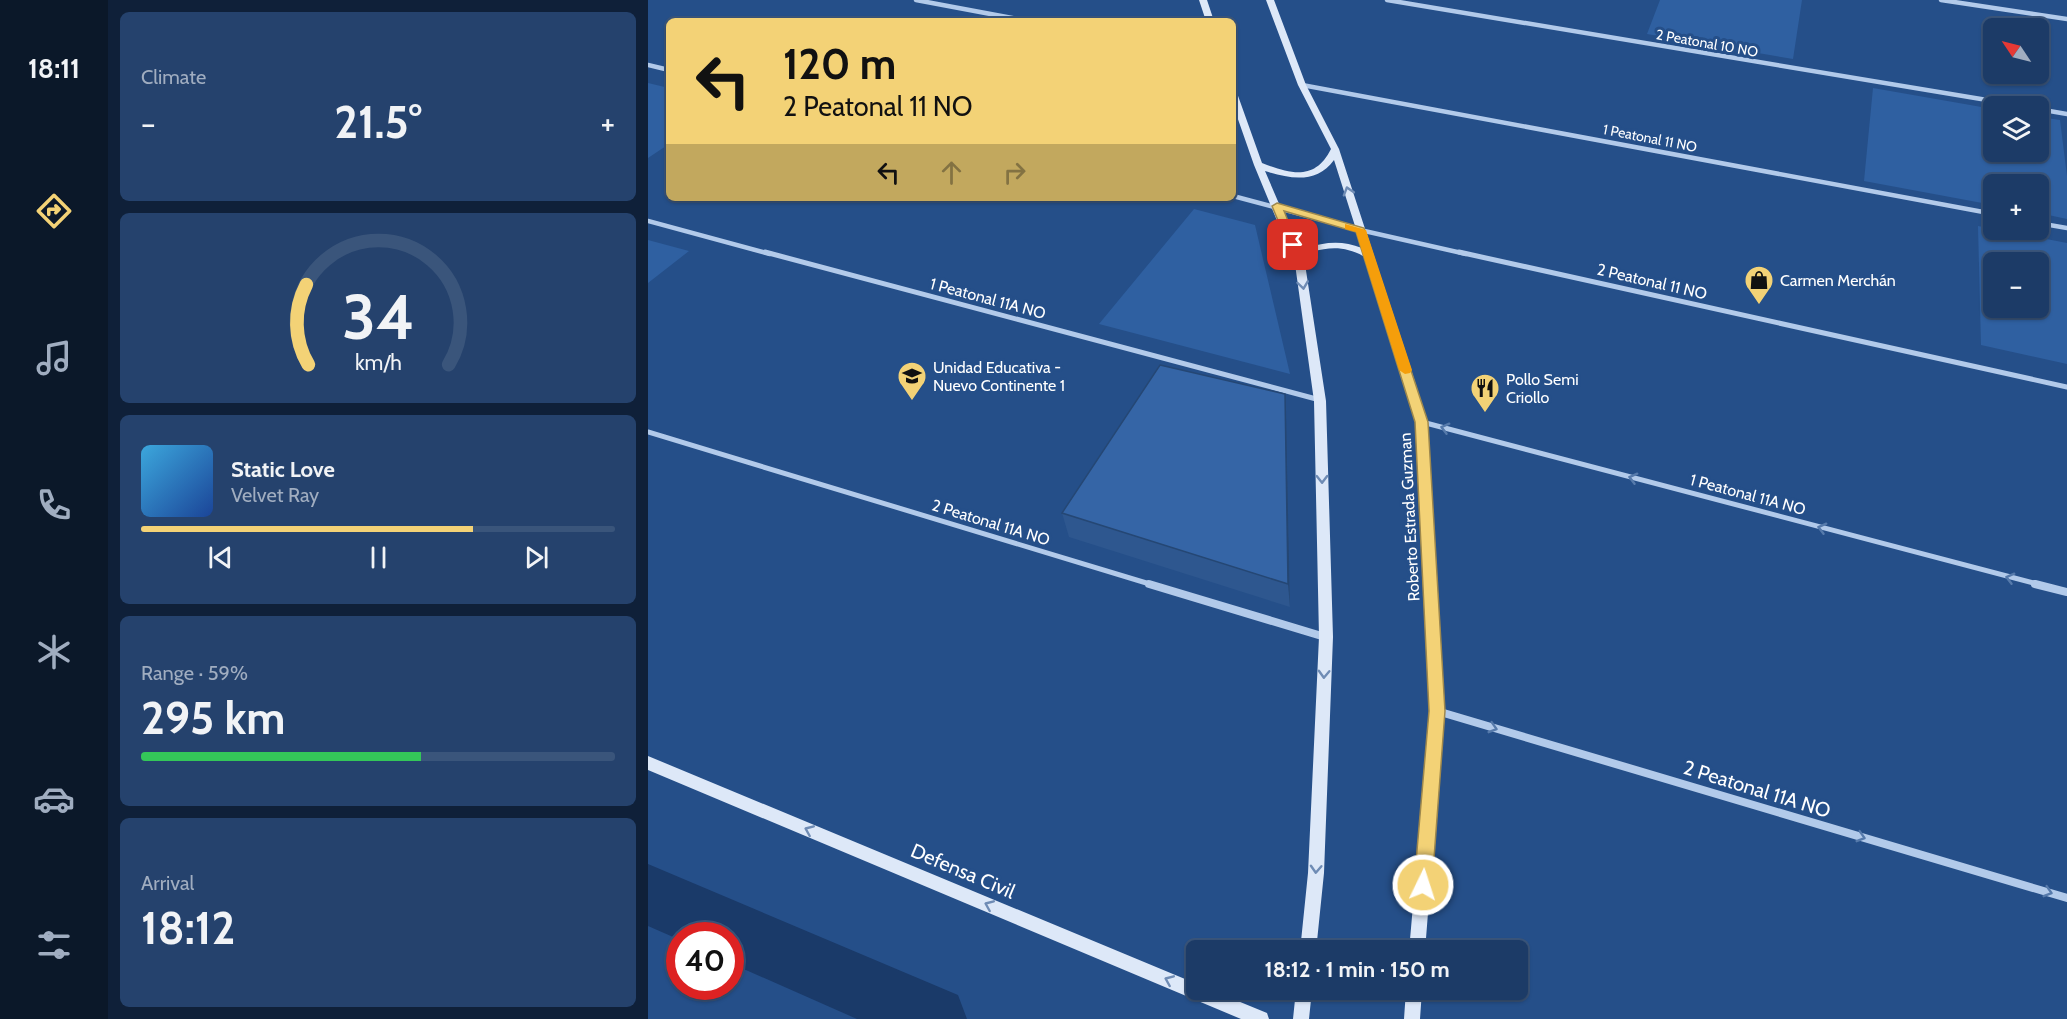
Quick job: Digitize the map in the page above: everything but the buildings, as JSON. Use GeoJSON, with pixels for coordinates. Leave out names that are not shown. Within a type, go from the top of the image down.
{"type":"FeatureCollection","features":[{"type":"Feature","properties":{"kind":"street"},"geometry":{"type":"LineString","coordinates":[[916,0],[1012,18]]}},
{"type":"Feature","properties":{"kind":"street"},"geometry":{"type":"LineString","coordinates":[[1203,0],[1208,18]]}},
{"type":"Feature","properties":{"kind":"street","name":"Roberto Estrada Guzman"},"geometry":{"type":"LineString","coordinates":[[1270,0],[1302,85],[1335,149],[1422,422],[1437,711],[1419,940]]}},
{"type":"Feature","properties":{"kind":"street","name":"2 Peatonal 10 NO"},"geometry":{"type":"LineString","coordinates":[[1387,0],[1983,99]]}},
{"type":"Feature","properties":{"kind":"street"},"geometry":{"type":"LineString","coordinates":[[1941,0],[2067,19]]}},
{"type":"Feature","properties":{"kind":"street"},"geometry":{"type":"LineString","coordinates":[[648,65],[666,69]]}},
{"type":"Feature","properties":{"kind":"street","name":"1 Peatonal 11 NO"},"geometry":{"type":"LineString","coordinates":[[1302,85],[1983,212]]}},
{"type":"Feature","properties":{"kind":"street"},"geometry":{"type":"LineString","coordinates":[[1236,102],[1258,165],[1300,264],[1320,400],[1326,637],[1316,873],[1309,940]]}},
{"type":"Feature","properties":{"kind":"street"},"geometry":{"type":"LineString","coordinates":[[2049,111],[2067,114]]}},
{"type":"Feature","properties":{"kind":"street"},"geometry":{"type":"LineString","coordinates":[[1258,165],[1285,174],[1315,174],[1330,163],[1335,149]]}},
{"type":"Feature","properties":{"kind":"street","name":"2 Peatonal 11 NO"},"geometry":{"type":"LineString","coordinates":[[1236,197],[1360,230],[2067,387]]}},
{"type":"Feature","properties":{"kind":"street","name":"1 Peatonal 11A NO"},"geometry":{"type":"LineString","coordinates":[[648,221],[1320,400]]}},
{"type":"Feature","properties":{"kind":"street"},"geometry":{"type":"LineString","coordinates":[[2049,225],[2067,228]]}},
{"type":"Feature","properties":{"kind":"street"},"geometry":{"type":"LineString","coordinates":[[1300,264],[1309,250],[1330,243],[1351,245],[1370,256]]}},
{"type":"Feature","properties":{"kind":"street","name":"1 Peatonal 11A NO"},"geometry":{"type":"LineString","coordinates":[[1422,422],[2067,592]]}},
{"type":"Feature","properties":{"kind":"street","name":"2 Peatonal 11A NO"},"geometry":{"type":"LineString","coordinates":[[648,432],[1326,637]]}},
{"type":"Feature","properties":{"kind":"street","name":"2 Peatonal 11A NO"},"geometry":{"type":"LineString","coordinates":[[1437,711],[2067,898]]}},
{"type":"Feature","properties":{"kind":"street","name":"Defensa Civil"},"geometry":{"type":"LineString","coordinates":[[648,763],[1261,1019]]}},
{"type":"Feature","properties":{"kind":"street"},"geometry":{"type":"LineString","coordinates":[[1301,1019],[1303,1000]]}},
{"type":"Feature","properties":{"kind":"street"},"geometry":{"type":"LineString","coordinates":[[1412,1019],[1413,1000]]}},
{"type":"Feature","properties":{"kind":"shaded area"},"geometry":{"type":"Polygon","coordinates":[[[1660,0],[1802,0],[1793,59],[1647,34],[1660,0]]]}},
{"type":"Feature","properties":{"kind":"shaded area"},"geometry":{"type":"Polygon","coordinates":[[[648,83],[666,87],[666,146],[648,158],[648,83]]]}},
{"type":"Feature","properties":{"kind":"shaded area"},"geometry":{"type":"Polygon","coordinates":[[[1873,88],[1983,107],[1983,162],[2049,162],[2049,118],[2060,120],[2067,176],[2067,219],[2049,215],[2049,174],[1983,174],[1983,203],[1864,181],[1873,88]]]}},
{"type":"Feature","properties":{"kind":"shaded area"},"geometry":{"type":"Polygon","coordinates":[[[1194,209],[1255,225],[1290,374],[1099,324],[1194,209]]]}},
{"type":"Feature","properties":{"kind":"shaded area"},"geometry":{"type":"Polygon","coordinates":[[[1978,226],[1983,227],[1983,240],[2049,240],[2067,243],[2067,364],[1981,345],[1978,226]]]}},
{"type":"Feature","properties":{"kind":"shaded area"},"geometry":{"type":"Polygon","coordinates":[[[648,240],[689,251],[648,283],[648,240]]]}},
{"type":"Feature","properties":{"kind":"waterway"},"geometry":{"type":"LineString","coordinates":[[648,895],[934,1019]]}},
{"type":"Feature","properties":{"kind":"slow traffic"},"geometry":{"type":"LineString","coordinates":[[1349,227],[1360,230],[1405,370]]}},
{"type":"Feature","properties":{"kind":"place","name":"Carmen Merchán"},"geometry":{"type":"Point","coordinates":[1759,306]}},
{"type":"Feature","properties":{"kind":"place","name":"Unidad Educativa - Nuevo Continente 1"},"geometry":{"type":"Point","coordinates":[912,402]}},
{"type":"Feature","properties":{"kind":"place","name":"Pollo Semi Criollo"},"geometry":{"type":"Point","coordinates":[1485,414]}},
{"type":"Feature","properties":{"kind":"route"},"geometry":{"type":"LineString","coordinates":[[1293,245],[1277,206],[1360,230],[1422,422],[1437,711],[1423,885]]}}]}
